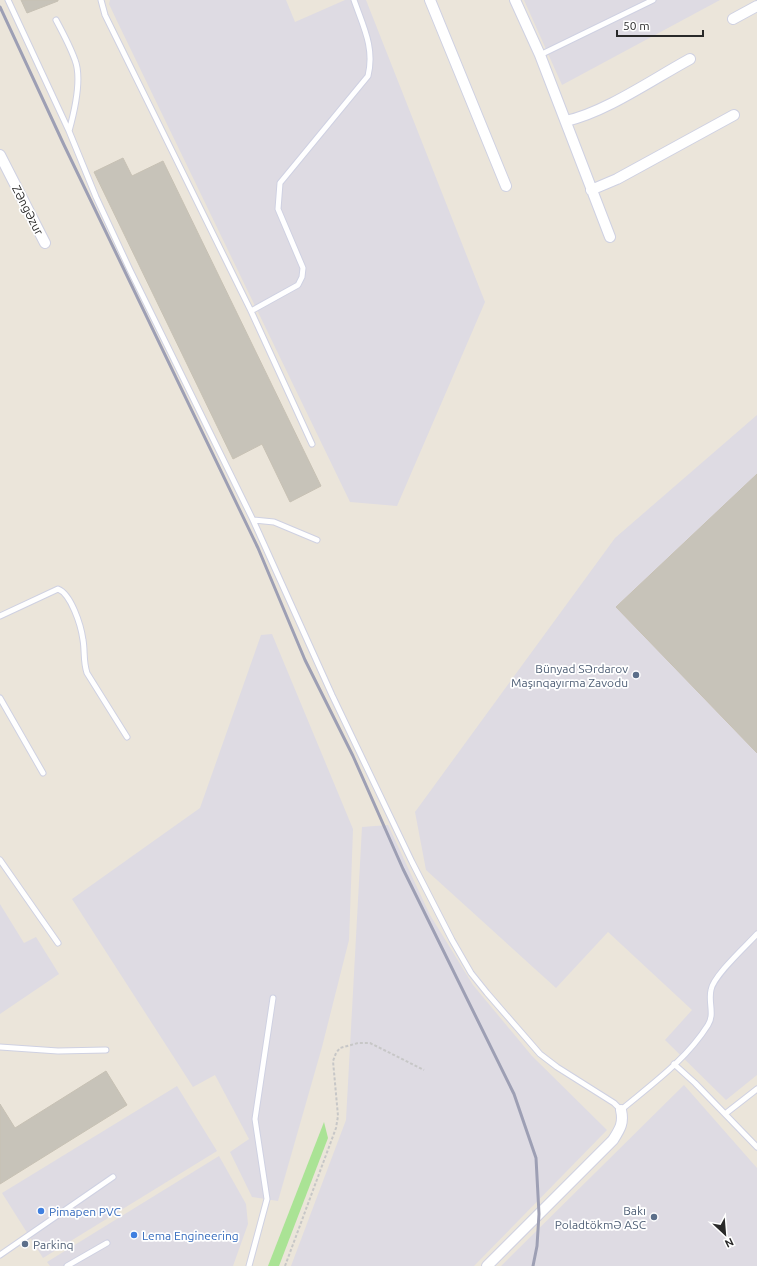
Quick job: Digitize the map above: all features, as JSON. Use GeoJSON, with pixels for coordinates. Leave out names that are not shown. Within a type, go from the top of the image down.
{"type":"FeatureCollection","features":[{"type":"Feature","properties":{"kind":"street"},"geometry":{"type":"LineString","coordinates":[[430,0],[506,186]]}},
{"type":"Feature","properties":{"kind":"street"},"geometry":{"type":"LineString","coordinates":[[514,0],[540,55],[610,237]]}},
{"type":"Feature","properties":{"kind":"street"},"geometry":{"type":"LineString","coordinates":[[733,19],[757,6]]}},
{"type":"Feature","properties":{"kind":"street"},"geometry":{"type":"LineString","coordinates":[[566,121],[579,118],[598,110],[690,59]]}},
{"type":"Feature","properties":{"kind":"street"},"geometry":{"type":"LineString","coordinates":[[592,190],[617,179],[734,116]]}},
{"type":"Feature","properties":{"kind":"street","name":"Zəngəzur"},"geometry":{"type":"LineString","coordinates":[[0,155],[45,243]]}},
{"type":"Feature","properties":{"kind":"street"},"geometry":{"type":"LineString","coordinates":[[487,1266],[613,1140],[621,1127],[623,1119],[621,1110]]}},
{"type":"Feature","properties":{"kind":"lane"},"geometry":{"type":"LineString","coordinates":[[8,0],[69,131],[96,197],[130,270],[253,520],[332,696],[412,862],[471,973],[486,993],[540,1054],[557,1067],[614,1103],[621,1110],[682,1058],[708,1025],[712,1017],[711,989],[716,978],[757,934]]}},
{"type":"Feature","properties":{"kind":"lane"},"geometry":{"type":"LineString","coordinates":[[101,0],[105,15],[251,310],[312,444]]}},
{"type":"Feature","properties":{"kind":"lane"},"geometry":{"type":"LineString","coordinates":[[251,310],[298,285],[302,277],[303,268],[278,209],[280,183],[368,76],[371,62],[370,45],[354,0]]}},
{"type":"Feature","properties":{"kind":"lane"},"geometry":{"type":"LineString","coordinates":[[540,55],[653,0]]}},
{"type":"Feature","properties":{"kind":"lane"},"geometry":{"type":"LineString","coordinates":[[56,20],[76,61],[77,76],[74,112],[69,131]]}},
{"type":"Feature","properties":{"kind":"lane"},"geometry":{"type":"LineString","coordinates":[[253,520],[274,522],[317,540]]}},
{"type":"Feature","properties":{"kind":"lane"},"geometry":{"type":"LineString","coordinates":[[0,616],[58,589],[64,591],[67,595],[82,634],[83,662],[87,673],[127,737]]}},
{"type":"Feature","properties":{"kind":"lane"},"geometry":{"type":"LineString","coordinates":[[0,698],[43,772]]}},
{"type":"Feature","properties":{"kind":"lane"},"geometry":{"type":"LineString","coordinates":[[0,860],[58,943]]}},
{"type":"Feature","properties":{"kind":"lane"},"geometry":{"type":"LineString","coordinates":[[249,1266],[267,1199],[255,1119],[273,998]]}},
{"type":"Feature","properties":{"kind":"lane"},"geometry":{"type":"LineString","coordinates":[[0,1047],[58,1051],[106,1050]]}},
{"type":"Feature","properties":{"kind":"lane"},"geometry":{"type":"LineString","coordinates":[[674,1064],[757,1148]]}},
{"type":"Feature","properties":{"kind":"lane"},"geometry":{"type":"LineString","coordinates":[[725,1114],[757,1089]]}},
{"type":"Feature","properties":{"kind":"lane"},"geometry":{"type":"LineString","coordinates":[[0,1255],[113,1177]]}},
{"type":"Feature","properties":{"kind":"lane"},"geometry":{"type":"LineString","coordinates":[[67,1266],[107,1243]]}},
{"type":"Feature","properties":{"kind":"path"},"geometry":{"type":"LineString","coordinates":[[284,1266],[336,1128],[338,1116],[333,1062],[336,1053],[340,1048],[358,1043],[370,1043],[424,1070]]}},
{"type":"Feature","properties":{"kind":"shaded area"},"geometry":{"type":"Polygon","coordinates":[[[110,0],[286,0],[295,22],[345,0],[366,0],[485,302],[397,506],[350,502],[117,21],[109,4],[110,0]]]}},
{"type":"Feature","properties":{"kind":"shaded area"},"geometry":{"type":"Polygon","coordinates":[[[524,0],[720,0],[562,85],[524,0]]]}},
{"type":"Feature","properties":{"kind":"shaded area","name":"Bünyad Sərdarov Maşınqayırma Zavodu"},"geometry":{"type":"Polygon","coordinates":[[[757,415],[757,1075],[726,1100],[665,1040],[692,1010],[608,932],[556,988],[426,870],[415,812],[615,538],[757,415]]]}},
{"type":"Feature","properties":{"kind":"shaded area"},"geometry":{"type":"Polygon","coordinates":[[[272,634],[353,829],[349,940],[322,1047],[278,1201],[252,1197],[230,1152],[249,1139],[215,1075],[193,1087],[72,899],[200,808],[261,635],[272,634]]]}},
{"type":"Feature","properties":{"kind":"shaded area"},"geometry":{"type":"Polygon","coordinates":[[[388,825],[430,915],[473,985],[532,1056],[607,1130],[474,1266],[291,1266],[346,1120],[362,827],[388,825]]]}},
{"type":"Feature","properties":{"kind":"shaded area"},"geometry":{"type":"Polygon","coordinates":[[[0,904],[24,943],[36,937],[59,974],[0,1014],[0,904]]]}},
{"type":"Feature","properties":{"kind":"shaded area","name":"Bakı Poladtökmə ASC"},"geometry":{"type":"Polygon","coordinates":[[[684,1085],[757,1168],[757,1266],[501,1266],[684,1085]]]}},
{"type":"Feature","properties":{"kind":"shaded area"},"geometry":{"type":"Polygon","coordinates":[[[177,1086],[217,1151],[43,1258],[2,1193],[177,1086]]]}},
{"type":"Feature","properties":{"kind":"shaded area"},"geometry":{"type":"Polygon","coordinates":[[[219,1156],[246,1204],[248,1224],[233,1266],[50,1266],[47,1262],[219,1156]]]}},
{"type":"Feature","properties":{"kind":"green space"},"geometry":{"type":"Polygon","coordinates":[[[324,1122],[328,1138],[279,1266],[268,1266],[324,1122]]]}},
{"type":"Feature","properties":{"kind":"building"},"geometry":{"type":"Polygon","coordinates":[[[21,0],[58,0],[58,1],[27,13],[21,0]]]}},
{"type":"Feature","properties":{"kind":"building"},"geometry":{"type":"Polygon","coordinates":[[[123,158],[132,176],[163,161],[321,486],[290,502],[262,444],[233,459],[94,172],[123,158]]]}},
{"type":"Feature","properties":{"kind":"building"},"geometry":{"type":"Polygon","coordinates":[[[757,474],[757,753],[616,607],[757,474]]]}},
{"type":"Feature","properties":{"kind":"building"},"geometry":{"type":"Polygon","coordinates":[[[106,1071],[127,1105],[0,1184],[0,1104],[15,1128],[106,1071]]]}},
{"type":"Feature","properties":{"kind":"railway"},"geometry":{"type":"LineString","coordinates":[[0,7],[64,145],[258,548],[305,660],[353,756],[403,869],[514,1094],[536,1158],[539,1214],[537,1246],[533,1266]]}},
{"type":"Feature","properties":{"kind":"place","name":"Bünyad Sərdarov Maşınqayırma Zavodu"},"geometry":{"type":"Point","coordinates":[636,675]}},
{"type":"Feature","properties":{"kind":"place","name":"Pimapen PVC"},"geometry":{"type":"Point","coordinates":[41,1211]}},
{"type":"Feature","properties":{"kind":"place","name":"Bakı Poladtökmə ASC"},"geometry":{"type":"Point","coordinates":[654,1217]}},
{"type":"Feature","properties":{"kind":"place","name":"Lema Engineering"},"geometry":{"type":"Point","coordinates":[134,1235]}},
{"type":"Feature","properties":{"kind":"place","name":"Parkinq"},"geometry":{"type":"Point","coordinates":[25,1244]}}]}
